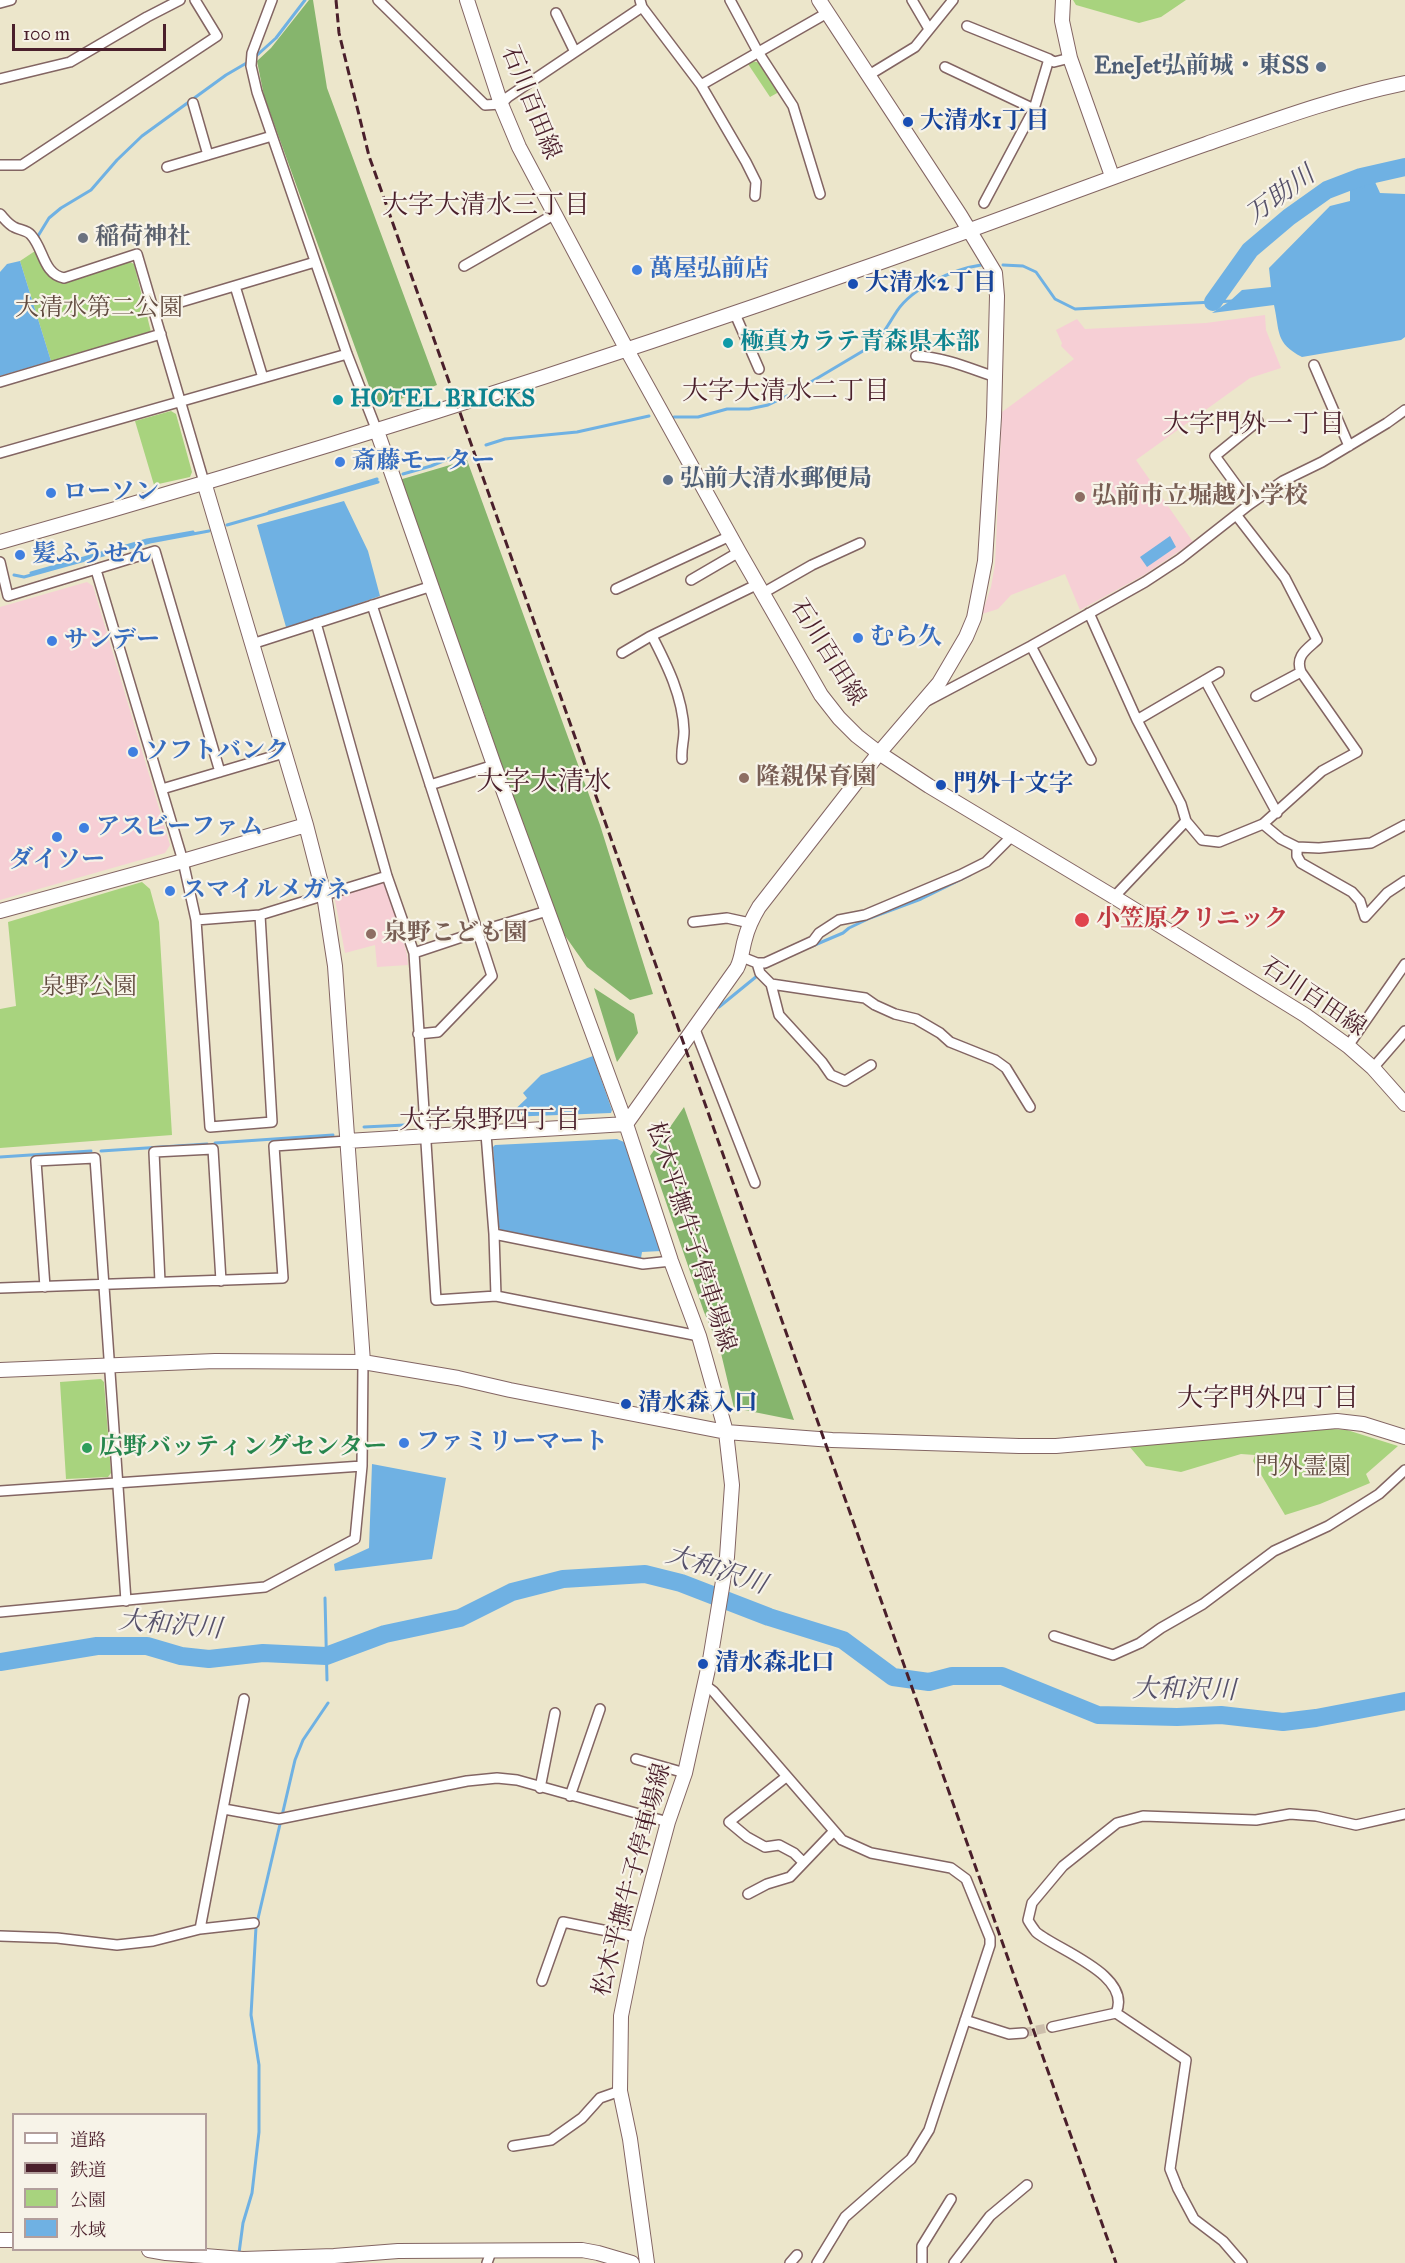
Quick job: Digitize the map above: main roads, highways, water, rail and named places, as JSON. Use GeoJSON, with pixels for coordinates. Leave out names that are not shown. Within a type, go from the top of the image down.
{"type":"FeatureCollection","features":[{"type":"Feature","properties":{"kind":"water"},"geometry":{"type":"Polygon","coordinates":[[[1375,182],[1380,193],[1405,194],[1405,337],[1401,340],[1302,357],[1283,342],[1278,330],[1274,305],[1212,313],[1242,290],[1271,287],[1269,268],[1330,206],[1350,201],[1350,187],[1375,182]]]}},
{"type":"Feature","properties":{"kind":"water"},"geometry":{"type":"Polygon","coordinates":[[[20,261],[51,361],[0,376],[0,272],[7,264],[20,261]]]}},
{"type":"Feature","properties":{"kind":"water"},"geometry":{"type":"Polygon","coordinates":[[[344,501],[368,551],[380,596],[286,627],[257,525],[344,501]]]}},
{"type":"Feature","properties":{"kind":"water"},"geometry":{"type":"Polygon","coordinates":[[[1170,536],[1176,547],[1147,567],[1140,557],[1170,536]]]}},
{"type":"Feature","properties":{"kind":"water"},"geometry":{"type":"Polygon","coordinates":[[[593,1056],[612,1110],[611,1113],[507,1117],[527,1098],[523,1093],[541,1075],[593,1056]]]}},
{"type":"Feature","properties":{"kind":"water"},"geometry":{"type":"Polygon","coordinates":[[[617,1139],[624,1142],[661,1251],[642,1252],[641,1258],[501,1231],[493,1147],[495,1145],[617,1139]]]}},
{"type":"Feature","properties":{"kind":"water"},"geometry":{"type":"Polygon","coordinates":[[[372,1464],[446,1478],[432,1559],[335,1571],[334,1564],[369,1548],[372,1464]]]}},
{"type":"Feature","properties":{"kind":"waterway"},"geometry":{"type":"LineString","coordinates":[[255,57],[276,38],[305,0]]}},
{"type":"Feature","properties":{"kind":"waterway"},"geometry":{"type":"LineString","coordinates":[[38,236],[49,218],[91,190],[142,136],[226,75],[250,61]]}},
{"type":"Feature","properties":{"kind":"waterway","name":"万助川"},"geometry":{"type":"LineString","coordinates":[[1213,302],[1250,250],[1289,217],[1327,190],[1361,177],[1405,167]]}},
{"type":"Feature","properties":{"kind":"waterway"},"geometry":{"type":"LineString","coordinates":[[1361,177],[1363,187]]}},
{"type":"Feature","properties":{"kind":"waterway"},"geometry":{"type":"LineString","coordinates":[[674,417],[698,417],[727,409],[749,409],[768,405],[789,395],[873,345],[904,302],[923,287],[959,270],[981,265]]}},
{"type":"Feature","properties":{"kind":"waterway"},"geometry":{"type":"LineString","coordinates":[[1003,265],[1023,266],[1036,272],[1055,299],[1075,309],[1233,301]]}},
{"type":"Feature","properties":{"kind":"waterway"},"geometry":{"type":"LineString","coordinates":[[486,445],[505,439],[577,432],[649,416]]}},
{"type":"Feature","properties":{"kind":"waterway"},"geometry":{"type":"LineString","coordinates":[[403,474],[431,466],[465,452]]}},
{"type":"Feature","properties":{"kind":"waterway"},"geometry":{"type":"LineString","coordinates":[[269,512],[377,479]]}},
{"type":"Feature","properties":{"kind":"waterway"},"geometry":{"type":"LineString","coordinates":[[227,525],[378,482]]}},
{"type":"Feature","properties":{"kind":"waterway"},"geometry":{"type":"LineString","coordinates":[[14,575],[24,577],[150,542],[209,531]]}},
{"type":"Feature","properties":{"kind":"waterway"},"geometry":{"type":"LineString","coordinates":[[31,573],[147,540],[193,532]]}},
{"type":"Feature","properties":{"kind":"waterway"},"geometry":{"type":"LineString","coordinates":[[810,947],[870,918],[921,899],[970,875]]}},
{"type":"Feature","properties":{"kind":"waterway"},"geometry":{"type":"LineString","coordinates":[[719,1007],[757,976]]}},
{"type":"Feature","properties":{"kind":"waterway"},"geometry":{"type":"LineString","coordinates":[[364,1127],[405,1125]]}},
{"type":"Feature","properties":{"kind":"waterway"},"geometry":{"type":"LineString","coordinates":[[215,1143],[333,1135]]}},
{"type":"Feature","properties":{"kind":"waterway"},"geometry":{"type":"LineString","coordinates":[[101,1151],[207,1144]]}},
{"type":"Feature","properties":{"kind":"waterway"},"geometry":{"type":"LineString","coordinates":[[0,1157],[91,1151]]}},
{"type":"Feature","properties":{"kind":"waterway","name":"大和沢川"},"geometry":{"type":"LineString","coordinates":[[0,1662],[97,1646],[147,1646],[181,1656],[209,1659],[263,1653],[326,1656],[385,1634],[460,1618],[512,1592],[563,1579],[645,1574],[681,1583],[769,1617],[843,1640],[893,1677],[929,1682],[952,1676],[1002,1676],[1098,1715],[1177,1717],[1221,1715],[1283,1722],[1405,1701]]}},
{"type":"Feature","properties":{"kind":"waterway"},"geometry":{"type":"LineString","coordinates":[[325,1598],[327,1680]]}},
{"type":"Feature","properties":{"kind":"waterway"},"geometry":{"type":"LineString","coordinates":[[239,2253],[243,2223],[252,2193],[259,2132],[259,2065],[251,2015],[256,1927],[295,1760],[303,1740],[328,1703]]}},
{"type":"Feature","properties":{"kind":"tunnel"},"geometry":{"type":"LineString","coordinates":[[1023,2033],[1052,2027]]}},
{"type":"Feature","properties":{"kind":"railway"},"geometry":{"type":"LineString","coordinates":[[336,0],[339,33],[369,156],[1116,2263]]}},
{"type":"Feature","properties":{"kind":"place","name":"EneJet弘前城・東SS"},"geometry":{"type":"Point","coordinates":[1321,67]}},
{"type":"Feature","properties":{"kind":"place","name":"大清水1丁目"},"geometry":{"type":"Point","coordinates":[908,122]}},
{"type":"Feature","properties":{"kind":"place","name":"稲荷神社"},"geometry":{"type":"Point","coordinates":[83,238]}},
{"type":"Feature","properties":{"kind":"place","name":"萬屋弘前店"},"geometry":{"type":"Point","coordinates":[637,270]}},
{"type":"Feature","properties":{"kind":"place","name":"大清水2丁目"},"geometry":{"type":"Point","coordinates":[853,284]}},
{"type":"Feature","properties":{"kind":"place","name":"極真カラテ青森県本部"},"geometry":{"type":"Point","coordinates":[728,343]}},
{"type":"Feature","properties":{"kind":"place","name":"HOTEL BRICKS"},"geometry":{"type":"Point","coordinates":[338,400]}},
{"type":"Feature","properties":{"kind":"place","name":"斎藤モーター"},"geometry":{"type":"Point","coordinates":[340,462]}},
{"type":"Feature","properties":{"kind":"place","name":"弘前大清水郵便局"},"geometry":{"type":"Point","coordinates":[668,480]}},
{"type":"Feature","properties":{"kind":"place","name":"ローソン"},"geometry":{"type":"Point","coordinates":[51,493]}},
{"type":"Feature","properties":{"kind":"place","name":"弘前市立堀越小学校"},"geometry":{"type":"Point","coordinates":[1080,497]}},
{"type":"Feature","properties":{"kind":"place","name":"髪ふうせん"},"geometry":{"type":"Point","coordinates":[20,555]}},
{"type":"Feature","properties":{"kind":"place","name":"むら久"},"geometry":{"type":"Point","coordinates":[858,638]}},
{"type":"Feature","properties":{"kind":"place","name":"サンデー"},"geometry":{"type":"Point","coordinates":[52,641]}},
{"type":"Feature","properties":{"kind":"place","name":"ソフトバンク"},"geometry":{"type":"Point","coordinates":[133,752]}},
{"type":"Feature","properties":{"kind":"place","name":"隆親保育園"},"geometry":{"type":"Point","coordinates":[744,778]}},
{"type":"Feature","properties":{"kind":"place","name":"門外十文字"},"geometry":{"type":"Point","coordinates":[941,785]}},
{"type":"Feature","properties":{"kind":"place","name":"アスビーファム"},"geometry":{"type":"Point","coordinates":[84,828]}},
{"type":"Feature","properties":{"kind":"place","name":"ダイソー"},"geometry":{"type":"Point","coordinates":[57,837]}},
{"type":"Feature","properties":{"kind":"place","name":"スマイルメガネ"},"geometry":{"type":"Point","coordinates":[170,891]}},
{"type":"Feature","properties":{"kind":"place","name":"小笠原クリニック"},"geometry":{"type":"Point","coordinates":[1082,920]}},
{"type":"Feature","properties":{"kind":"place","name":"泉野こども園"},"geometry":{"type":"Point","coordinates":[371,934]}},
{"type":"Feature","properties":{"kind":"place","name":"清水森入口"},"geometry":{"type":"Point","coordinates":[626,1404]}},
{"type":"Feature","properties":{"kind":"place","name":"ファミリーマート"},"geometry":{"type":"Point","coordinates":[404,1443]}},
{"type":"Feature","properties":{"kind":"place","name":"広野バッティングセンター"},"geometry":{"type":"Point","coordinates":[87,1448]}},
{"type":"Feature","properties":{"kind":"place","name":"清水森北口"},"geometry":{"type":"Point","coordinates":[703,1664]}},
{"type":"Feature","properties":{"kind":"district","name":"大字大清水三丁目"},"geometry":{"type":"Point","coordinates":[486,207]}},
{"type":"Feature","properties":{"kind":"district","name":"大字大清水二丁目"},"geometry":{"type":"Point","coordinates":[786,393]}},
{"type":"Feature","properties":{"kind":"district","name":"大字門外一丁目"},"geometry":{"type":"Point","coordinates":[1254,426]}},
{"type":"Feature","properties":{"kind":"district","name":"大字大清水"},"geometry":{"type":"Point","coordinates":[544,783]}},
{"type":"Feature","properties":{"kind":"district","name":"大字泉野四丁目"},"geometry":{"type":"Point","coordinates":[490,1122]}},
{"type":"Feature","properties":{"kind":"district","name":"大字門外四丁目"},"geometry":{"type":"Point","coordinates":[1268,1400]}},
{"type":"Feature","properties":{"kind":"park label","name":"大清水第二公園"},"geometry":{"type":"Point","coordinates":[99,309]}},
{"type":"Feature","properties":{"kind":"park label","name":"泉野公園"},"geometry":{"type":"Point","coordinates":[89,988]}},
{"type":"Feature","properties":{"kind":"park label","name":"門外霊園"},"geometry":{"type":"Point","coordinates":[1303,1468]}}]}
